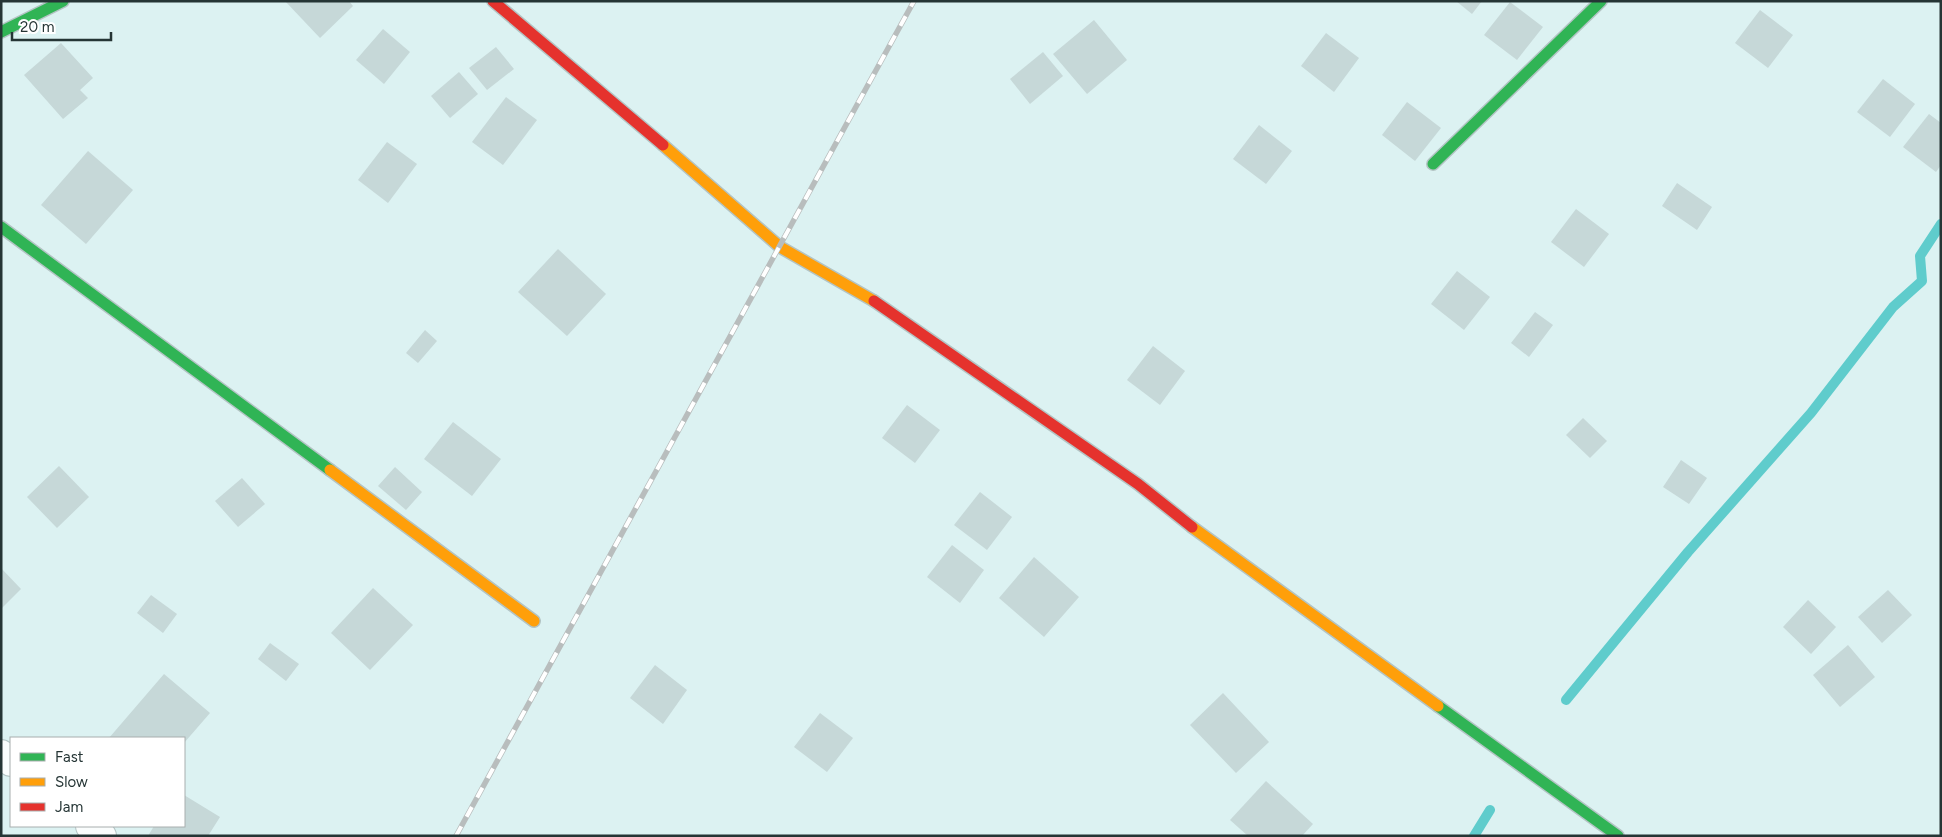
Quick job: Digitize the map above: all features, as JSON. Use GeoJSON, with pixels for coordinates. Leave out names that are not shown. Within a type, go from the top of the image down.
{"type":"FeatureCollection","features":[{"type":"Feature","properties":{"kind":"street"},"geometry":{"type":"LineString","coordinates":[[493,1],[599,88],[780,247],[879,304],[1138,484],[1213,544],[1618,836]]}},
{"type":"Feature","properties":{"kind":"street"},"geometry":{"type":"LineString","coordinates":[[1433,164],[1602,1]]}},
{"type":"Feature","properties":{"kind":"street"},"geometry":{"type":"LineString","coordinates":[[1,32],[44,5]]}},
{"type":"Feature","properties":{"kind":"street"},"geometry":{"type":"LineString","coordinates":[[1,227],[534,621]]}},
{"type":"Feature","properties":{"kind":"street"},"geometry":{"type":"LineString","coordinates":[[91,827],[102,836]]}},
{"type":"Feature","properties":{"kind":"building"},"geometry":{"type":"Polygon","coordinates":[[[285,1],[349,1],[353,6],[320,38],[285,1]]]}},
{"type":"Feature","properties":{"kind":"building"},"geometry":{"type":"Polygon","coordinates":[[[1456,1],[1482,1],[1472,14],[1456,1]]]}},
{"type":"Feature","properties":{"kind":"building"},"geometry":{"type":"Polygon","coordinates":[[[1510,2],[1543,27],[1517,60],[1484,35],[1510,2]]]}},
{"type":"Feature","properties":{"kind":"building"},"geometry":{"type":"Polygon","coordinates":[[[1760,10],[1793,35],[1768,68],[1735,43],[1760,10]]]}},
{"type":"Feature","properties":{"kind":"building"},"geometry":{"type":"Polygon","coordinates":[[[1094,20],[1127,60],[1087,94],[1053,54],[1094,20]]]}},
{"type":"Feature","properties":{"kind":"building"},"geometry":{"type":"Polygon","coordinates":[[[383,29],[410,52],[384,84],[356,60],[383,29]]]}},
{"type":"Feature","properties":{"kind":"building"},"geometry":{"type":"Polygon","coordinates":[[[1326,33],[1359,58],[1334,92],[1301,66],[1326,33]]]}},
{"type":"Feature","properties":{"kind":"building"},"geometry":{"type":"Polygon","coordinates":[[[61,43],[93,78],[80,90],[88,98],[63,119],[24,75],[61,43]]]}},
{"type":"Feature","properties":{"kind":"building"},"geometry":{"type":"Polygon","coordinates":[[[496,47],[514,69],[487,90],[469,68],[496,47]]]}},
{"type":"Feature","properties":{"kind":"building"},"geometry":{"type":"Polygon","coordinates":[[[1043,52],[1063,76],[1030,104],[1010,79],[1043,52]]]}},
{"type":"Feature","properties":{"kind":"building"},"geometry":{"type":"Polygon","coordinates":[[[459,72],[478,94],[450,118],[431,96],[459,72]]]}},
{"type":"Feature","properties":{"kind":"building"},"geometry":{"type":"Polygon","coordinates":[[[1883,79],[1915,104],[1890,137],[1857,112],[1883,79]]]}},
{"type":"Feature","properties":{"kind":"building"},"geometry":{"type":"Polygon","coordinates":[[[506,97],[537,120],[503,165],[472,142],[506,97]]]}},
{"type":"Feature","properties":{"kind":"building"},"geometry":{"type":"Polygon","coordinates":[[[1407,102],[1441,128],[1415,161],[1382,135],[1407,102]]]}},
{"type":"Feature","properties":{"kind":"building"},"geometry":{"type":"Polygon","coordinates":[[[1929,114],[1941,123],[1941,165],[1936,172],[1903,147],[1929,114]]]}},
{"type":"Feature","properties":{"kind":"building"},"geometry":{"type":"Polygon","coordinates":[[[1259,125],[1292,151],[1266,184],[1233,159],[1259,125]]]}},
{"type":"Feature","properties":{"kind":"building"},"geometry":{"type":"Polygon","coordinates":[[[387,142],[417,164],[388,203],[358,180],[387,142]]]}},
{"type":"Feature","properties":{"kind":"building"},"geometry":{"type":"Polygon","coordinates":[[[88,151],[133,190],[86,244],[41,205],[88,151]]]}},
{"type":"Feature","properties":{"kind":"building"},"geometry":{"type":"Polygon","coordinates":[[[1677,183],[1712,207],[1697,230],[1662,206],[1677,183]]]}},
{"type":"Feature","properties":{"kind":"building"},"geometry":{"type":"Polygon","coordinates":[[[1576,209],[1609,234],[1584,267],[1551,242],[1576,209]]]}},
{"type":"Feature","properties":{"kind":"building"},"geometry":{"type":"Polygon","coordinates":[[[558,249],[606,294],[567,336],[518,292],[558,249]]]}},
{"type":"Feature","properties":{"kind":"building"},"geometry":{"type":"Polygon","coordinates":[[[1457,271],[1490,297],[1464,330],[1431,304],[1457,271]]]}},
{"type":"Feature","properties":{"kind":"building"},"geometry":{"type":"Polygon","coordinates":[[[1535,312],[1553,325],[1529,357],[1511,343],[1535,312]]]}},
{"type":"Feature","properties":{"kind":"building"},"geometry":{"type":"Polygon","coordinates":[[[425,330],[437,341],[418,363],[406,353],[425,330]]]}},
{"type":"Feature","properties":{"kind":"building"},"geometry":{"type":"Polygon","coordinates":[[[1153,346],[1185,371],[1160,405],[1127,380],[1153,346]]]}},
{"type":"Feature","properties":{"kind":"building"},"geometry":{"type":"Polygon","coordinates":[[[907,405],[940,430],[915,463],[882,438],[907,405]]]}},
{"type":"Feature","properties":{"kind":"building"},"geometry":{"type":"Polygon","coordinates":[[[1583,418],[1607,441],[1590,458],[1566,435],[1583,418]]]}},
{"type":"Feature","properties":{"kind":"building"},"geometry":{"type":"Polygon","coordinates":[[[453,422],[501,459],[472,496],[424,459],[453,422]]]}},
{"type":"Feature","properties":{"kind":"building"},"geometry":{"type":"Polygon","coordinates":[[[1681,460],[1707,478],[1689,504],[1663,487],[1681,460]]]}},
{"type":"Feature","properties":{"kind":"building"},"geometry":{"type":"Polygon","coordinates":[[[59,466],[89,497],[57,528],[27,497],[59,466]]]}},
{"type":"Feature","properties":{"kind":"building"},"geometry":{"type":"Polygon","coordinates":[[[395,467],[422,492],[406,510],[378,486],[395,467]]]}},
{"type":"Feature","properties":{"kind":"building"},"geometry":{"type":"Polygon","coordinates":[[[242,478],[265,504],[238,527],[215,501],[242,478]]]}},
{"type":"Feature","properties":{"kind":"building"},"geometry":{"type":"Polygon","coordinates":[[[980,492],[1012,517],[987,550],[954,525],[980,492]]]}},
{"type":"Feature","properties":{"kind":"building"},"geometry":{"type":"Polygon","coordinates":[[[952,545],[984,570],[960,603],[927,577],[952,545]]]}},
{"type":"Feature","properties":{"kind":"building"},"geometry":{"type":"Polygon","coordinates":[[[1034,557],[1079,597],[1044,637],[999,598],[1034,557]]]}},
{"type":"Feature","properties":{"kind":"building"},"geometry":{"type":"Polygon","coordinates":[[[1,568],[21,589],[1,609],[1,568]]]}},
{"type":"Feature","properties":{"kind":"building"},"geometry":{"type":"Polygon","coordinates":[[[373,588],[413,625],[370,670],[331,633],[373,588]]]}},
{"type":"Feature","properties":{"kind":"building"},"geometry":{"type":"Polygon","coordinates":[[[1888,590],[1912,615],[1882,643],[1858,617],[1888,590]]]}},
{"type":"Feature","properties":{"kind":"building"},"geometry":{"type":"Polygon","coordinates":[[[151,595],[177,614],[163,633],[137,613],[151,595]]]}},
{"type":"Feature","properties":{"kind":"building"},"geometry":{"type":"Polygon","coordinates":[[[1808,600],[1836,627],[1811,654],[1783,627],[1808,600]]]}},
{"type":"Feature","properties":{"kind":"building"},"geometry":{"type":"Polygon","coordinates":[[[270,643],[299,664],[286,681],[258,659],[270,643]]]}},
{"type":"Feature","properties":{"kind":"building"},"geometry":{"type":"Polygon","coordinates":[[[1848,645],[1875,677],[1840,707],[1813,675],[1848,645]]]}},
{"type":"Feature","properties":{"kind":"building"},"geometry":{"type":"Polygon","coordinates":[[[655,665],[687,690],[663,724],[630,698],[655,665]]]}},
{"type":"Feature","properties":{"kind":"building"},"geometry":{"type":"Polygon","coordinates":[[[164,674],[210,713],[185,742],[185,737],[110,737],[164,674]]]}},
{"type":"Feature","properties":{"kind":"building"},"geometry":{"type":"Polygon","coordinates":[[[1223,693],[1269,742],[1236,773],[1190,725],[1223,693]]]}},
{"type":"Feature","properties":{"kind":"building"},"geometry":{"type":"Polygon","coordinates":[[[820,713],[853,738],[827,772],[794,747],[820,713]]]}},
{"type":"Feature","properties":{"kind":"building"},"geometry":{"type":"Polygon","coordinates":[[[1266,781],[1313,824],[1302,836],[1248,836],[1230,820],[1266,781]]]}},
{"type":"Feature","properties":{"kind":"building"},"geometry":{"type":"Polygon","coordinates":[[[185,796],[220,817],[208,836],[148,836],[153,827],[185,827],[185,796]]]}},
{"type":"Feature","properties":{"kind":"waterway"},"geometry":{"type":"LineString","coordinates":[[1566,700],[1688,552],[1811,413],[1893,307],[1922,281],[1920,256],[1941,224]]}},
{"type":"Feature","properties":{"kind":"waterway"},"geometry":{"type":"LineString","coordinates":[[1474,836],[1490,810]]}},
{"type":"Feature","properties":{"kind":"railway"},"geometry":{"type":"LineString","coordinates":[[456,836],[914,1]]}},
{"type":"Feature","properties":{"kind":"traffic: fast"},"geometry":{"type":"LineString","coordinates":[[1,32],[63,1]]}},
{"type":"Feature","properties":{"kind":"traffic: fast"},"geometry":{"type":"LineString","coordinates":[[1433,164],[1601,1]]}},
{"type":"Feature","properties":{"kind":"traffic: fast"},"geometry":{"type":"LineString","coordinates":[[1,227],[330,470]]}},
{"type":"Feature","properties":{"kind":"traffic: fast"},"geometry":{"type":"LineString","coordinates":[[1438,706],[1618,836]]}},
{"type":"Feature","properties":{"kind":"traffic: slow"},"geometry":{"type":"LineString","coordinates":[[663,145],[780,247],[874,301]]}},
{"type":"Feature","properties":{"kind":"traffic: slow"},"geometry":{"type":"LineString","coordinates":[[330,470],[534,621]]}},
{"type":"Feature","properties":{"kind":"traffic: slow"},"geometry":{"type":"LineString","coordinates":[[1192,527],[1438,706]]}},
{"type":"Feature","properties":{"kind":"traffic: jam"},"geometry":{"type":"LineString","coordinates":[[493,1],[663,145]]}},
{"type":"Feature","properties":{"kind":"traffic: jam"},"geometry":{"type":"LineString","coordinates":[[874,301],[1138,484],[1192,527]]}}]}
